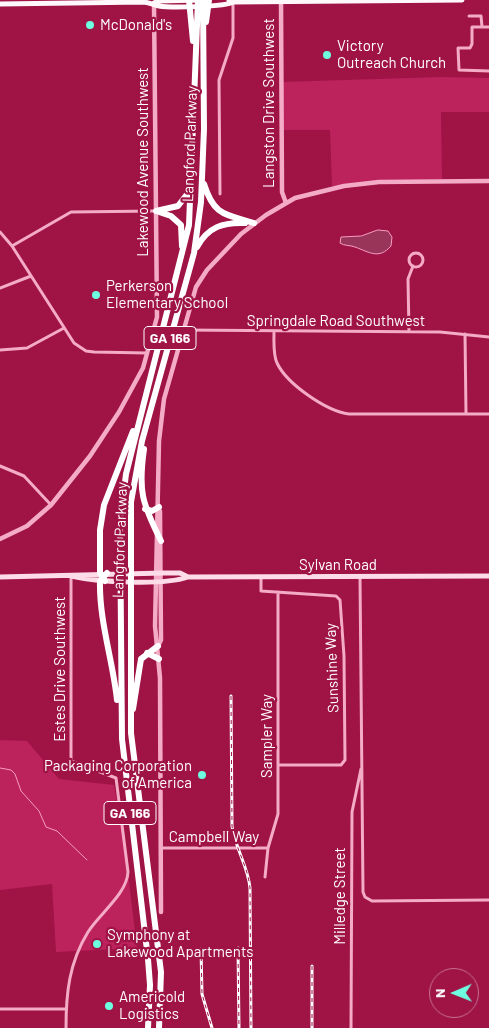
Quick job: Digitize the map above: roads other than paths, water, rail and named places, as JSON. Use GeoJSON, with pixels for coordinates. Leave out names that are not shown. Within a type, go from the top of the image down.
{"type":"FeatureCollection","features":[{"type":"Feature","properties":{"kind":"highway"},"geometry":{"type":"LineString","coordinates":[[189,0],[195,16]]}},
{"type":"Feature","properties":{"kind":"highway"},"geometry":{"type":"LineString","coordinates":[[195,16],[198,0]]}},
{"type":"Feature","properties":{"kind":"highway","name":"Langford Parkway"},"geometry":{"type":"LineString","coordinates":[[159,1028],[161,972],[131,733],[130,558],[132,489],[194,253],[199,224],[205,44],[203,0]]}},
{"type":"Feature","properties":{"kind":"highway"},"geometry":{"type":"LineString","coordinates":[[205,44],[209,0]]}},
{"type":"Feature","properties":{"kind":"highway","name":"Langford Parkway"},"geometry":{"type":"LineString","coordinates":[[148,1028],[150,985],[148,959],[122,739],[120,522],[126,474],[189,225],[195,16]]}},
{"type":"Feature","properties":{"kind":"highway"},"geometry":{"type":"LineString","coordinates":[[156,210],[172,209],[183,202],[188,193],[189,163],[192,153]]}},
{"type":"Feature","properties":{"kind":"highway"},"geometry":{"type":"LineString","coordinates":[[202,177],[213,206],[221,212],[254,224]]}},
{"type":"Feature","properties":{"kind":"highway"},"geometry":{"type":"LineString","coordinates":[[156,210],[171,216],[181,225],[183,233],[181,262]]}},
{"type":"Feature","properties":{"kind":"highway"},"geometry":{"type":"LineString","coordinates":[[194,253],[204,236],[217,226],[231,223],[254,224]]}},
{"type":"Feature","properties":{"kind":"highway"},"geometry":{"type":"LineString","coordinates":[[122,739],[113,665],[101,607],[103,577],[100,530],[104,505],[145,397]]}},
{"type":"Feature","properties":{"kind":"highway"},"geometry":{"type":"LineString","coordinates":[[148,424],[140,478],[145,508],[161,541]]}},
{"type":"Feature","properties":{"kind":"highway"},"geometry":{"type":"LineString","coordinates":[[145,508],[152,512],[159,507]]}},
{"type":"Feature","properties":{"kind":"highway"},"geometry":{"type":"LineString","coordinates":[[131,733],[138,669],[147,653],[158,646]]}},
{"type":"Feature","properties":{"kind":"highway"},"geometry":{"type":"LineString","coordinates":[[147,653],[159,659]]}},
{"type":"Feature","properties":{"kind":"main road"},"geometry":{"type":"LineString","coordinates":[[0,4],[20,2],[203,0]]}},
{"type":"Feature","properties":{"kind":"main road"},"geometry":{"type":"LineString","coordinates":[[154,2],[158,6],[228,6],[231,1],[462,0]]}},
{"type":"Feature","properties":{"kind":"main road","name":"Sylvan Road"},"geometry":{"type":"LineString","coordinates":[[103,577],[158,573],[180,574],[188,577]]}},
{"type":"Feature","properties":{"kind":"main road","name":"Sylvan Road"},"geometry":{"type":"LineString","coordinates":[[0,577],[71,576],[162,581],[188,577],[489,576]]}},
{"type":"Feature","properties":{"kind":"street"},"geometry":{"type":"LineString","coordinates":[[220,194],[219,80],[233,38],[231,1]]}},
{"type":"Feature","properties":{"kind":"street","name":"Langston Drive Southwest"},"geometry":{"type":"LineString","coordinates":[[282,1],[282,192],[286,203]]}},
{"type":"Feature","properties":{"kind":"street","name":"Lakewood Avenue Southwest"},"geometry":{"type":"LineString","coordinates":[[0,538],[27,526],[50,505],[90,456],[140,377],[148,353],[156,317],[154,2]]}},
{"type":"Feature","properties":{"kind":"street"},"geometry":{"type":"LineString","coordinates":[[469,16],[482,16],[482,27]]}},
{"type":"Feature","properties":{"kind":"street"},"geometry":{"type":"LineString","coordinates":[[489,27],[472,27],[472,44],[470,48],[458,48],[459,70],[489,70]]}},
{"type":"Feature","properties":{"kind":"street"},"geometry":{"type":"LineString","coordinates":[[161,912],[159,659],[158,646],[155,639],[155,581],[158,573],[161,541],[159,507],[161,419],[183,330],[196,287],[207,270],[254,224],[295,198],[344,186],[407,180],[489,181]]}},
{"type":"Feature","properties":{"kind":"street"},"geometry":{"type":"LineString","coordinates":[[12,246],[71,212],[156,210]]}},
{"type":"Feature","properties":{"kind":"street"},"geometry":{"type":"LineString","coordinates":[[0,232],[12,246],[74,343],[86,350],[148,353]]}},
{"type":"Feature","properties":{"kind":"street"},"geometry":{"type":"LineString","coordinates":[[409,332],[408,279],[413,266],[410,257],[414,253],[420,254],[423,258],[422,264],[413,266]]}},
{"type":"Feature","properties":{"kind":"street"},"geometry":{"type":"LineString","coordinates":[[0,288],[31,276]]}},
{"type":"Feature","properties":{"kind":"street"},"geometry":{"type":"LineString","coordinates":[[0,350],[27,348],[64,328]]}},
{"type":"Feature","properties":{"kind":"street","name":"Springdale Road Southwest"},"geometry":{"type":"LineString","coordinates":[[183,330],[192,332],[409,332],[489,337]]}},
{"type":"Feature","properties":{"kind":"street"},"geometry":{"type":"LineString","coordinates":[[274,332],[274,354],[281,369],[317,402],[330,410],[349,414],[489,414]]}},
{"type":"Feature","properties":{"kind":"street"},"geometry":{"type":"LineString","coordinates":[[465,334],[466,414]]}},
{"type":"Feature","properties":{"kind":"street"},"geometry":{"type":"LineString","coordinates":[[0,466],[24,476],[50,505]]}},
{"type":"Feature","properties":{"kind":"street"},"geometry":{"type":"LineString","coordinates":[[158,646],[161,640],[162,581],[158,573],[156,531],[159,507]]}},
{"type":"Feature","properties":{"kind":"street","name":"Estes Drive Southwest"},"geometry":{"type":"LineString","coordinates":[[66,1009],[69,978],[79,948],[89,930],[128,878],[116,778],[71,761],[71,576]]}},
{"type":"Feature","properties":{"kind":"street","name":"Milledge Street"},"geometry":{"type":"LineString","coordinates":[[360,577],[363,884],[365,897],[372,901],[489,900]]}},
{"type":"Feature","properties":{"kind":"street","name":"Sunshine Way"},"geometry":{"type":"LineString","coordinates":[[261,578],[261,591],[339,598],[345,703],[344,763],[278,765]]}},
{"type":"Feature","properties":{"kind":"street","name":"Sampler Way"},"geometry":{"type":"LineString","coordinates":[[265,877],[268,848],[278,814],[278,592]]}},
{"type":"Feature","properties":{"kind":"street","name":"Milledge Street"},"geometry":{"type":"LineString","coordinates":[[351,1028],[352,812],[362,766]]}},
{"type":"Feature","properties":{"kind":"street","name":"Campbell Way"},"geometry":{"type":"LineString","coordinates":[[160,848],[268,848]]}},
{"type":"Feature","properties":{"kind":"street"},"geometry":{"type":"LineString","coordinates":[[0,1009],[66,1009],[66,1028]]}},
{"type":"Feature","properties":{"kind":"waterway"},"geometry":{"type":"LineString","coordinates":[[0,768],[11,770],[15,774],[21,791],[39,811],[46,827],[57,831],[87,860]]}},
{"type":"Feature","properties":{"kind":"railway"},"geometry":{"type":"LineString","coordinates":[[231,696],[232,826],[247,872],[250,888],[251,1028]]}},
{"type":"Feature","properties":{"kind":"railway"},"geometry":{"type":"LineString","coordinates":[[238,948],[239,1028]]}},
{"type":"Feature","properties":{"kind":"railway"},"geometry":{"type":"LineString","coordinates":[[201,949],[202,994],[212,1028]]}},
{"type":"Feature","properties":{"kind":"railway"},"geometry":{"type":"LineString","coordinates":[[312,966],[312,1028]]}},
{"type":"Feature","properties":{"kind":"place","name":"McDonald's"},"geometry":{"type":"Point","coordinates":[90,25]}},
{"type":"Feature","properties":{"kind":"place","name":"Victory Outreach Church"},"geometry":{"type":"Point","coordinates":[327,55]}},
{"type":"Feature","properties":{"kind":"place","name":"Perkerson Elementary School"},"geometry":{"type":"Point","coordinates":[96,295]}},
{"type":"Feature","properties":{"kind":"place","name":"Packaging Corporation of America"},"geometry":{"type":"Point","coordinates":[202,775]}},
{"type":"Feature","properties":{"kind":"place","name":"Symphony at Lakewood Apartments"},"geometry":{"type":"Point","coordinates":[97,944]}},
{"type":"Feature","properties":{"kind":"place","name":"Americold Logistics"},"geometry":{"type":"Point","coordinates":[109,1006]}}]}
